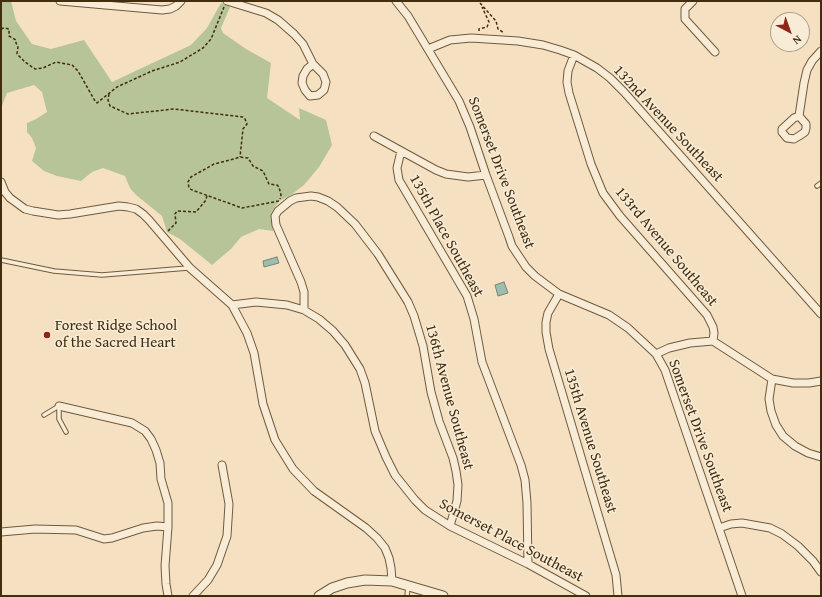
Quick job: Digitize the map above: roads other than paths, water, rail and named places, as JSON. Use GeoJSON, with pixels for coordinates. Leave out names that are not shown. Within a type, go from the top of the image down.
{"type":"FeatureCollection","features":[{"type":"Feature","properties":{"kind":"street"},"geometry":{"type":"LineString","coordinates":[[60,1],[162,10],[170,9],[182,1]]}},
{"type":"Feature","properties":{"kind":"street","name":"Somerset Drive Southeast"},"geometry":{"type":"LineString","coordinates":[[396,1],[408,16],[459,101],[470,127],[509,237],[518,256],[535,276],[559,294],[618,320],[656,354],[665,370],[742,596]]}},
{"type":"Feature","properties":{"kind":"street"},"geometry":{"type":"LineString","coordinates":[[693,1],[685,9],[685,19],[715,52]]}},
{"type":"Feature","properties":{"kind":"street"},"geometry":{"type":"LineString","coordinates":[[226,4],[266,13],[287,26],[303,44],[313,64]]}},
{"type":"Feature","properties":{"kind":"street","name":"132nd Avenue Southeast"},"geometry":{"type":"LineString","coordinates":[[428,49],[450,40],[471,38],[518,41],[543,45],[574,55],[602,71],[624,92],[821,314]]}},
{"type":"Feature","properties":{"kind":"street"},"geometry":{"type":"LineString","coordinates":[[799,116],[807,70],[821,50]]}},
{"type":"Feature","properties":{"kind":"street","name":"133rd Avenue Southeast"},"geometry":{"type":"LineString","coordinates":[[574,55],[568,71],[567,82],[569,94],[591,164],[603,193],[620,216],[707,315],[714,327],[713,341]]}},
{"type":"Feature","properties":{"kind":"street"},"geometry":{"type":"LineString","coordinates":[[374,136],[446,174],[468,177],[486,175]]}},
{"type":"Feature","properties":{"kind":"street","name":"135th Place Southeast"},"geometry":{"type":"LineString","coordinates":[[401,151],[397,173],[399,180],[467,296],[474,319],[482,362],[521,465],[525,480],[527,503],[528,564]]}},
{"type":"Feature","properties":{"kind":"street"},"geometry":{"type":"LineString","coordinates":[[1,182],[5,192],[10,198],[25,209],[33,212],[70,214],[119,206],[136,209],[150,220],[190,268],[232,305],[248,333],[254,354],[263,404],[275,440],[293,468],[314,491],[378,538],[385,548],[389,558],[392,568],[392,581]]}},
{"type":"Feature","properties":{"kind":"street","name":"136th Avenue Southeast"},"geometry":{"type":"LineString","coordinates":[[304,310],[304,292],[301,282],[276,225],[275,216],[278,211],[290,201],[303,196],[318,197],[328,201],[337,207],[355,224],[369,242],[408,302],[420,333],[431,392],[456,471],[458,485],[457,501],[450,526]]}},
{"type":"Feature","properties":{"kind":"street","name":"135th Avenue Southeast"},"geometry":{"type":"LineString","coordinates":[[559,294],[548,313],[546,322],[548,344],[616,575],[618,596]]}},
{"type":"Feature","properties":{"kind":"street","name":"Somerset Place Southeast"},"geometry":{"type":"LineString","coordinates":[[232,305],[256,302],[304,310],[333,331],[345,345],[360,369],[365,383],[375,431],[386,458],[395,475],[425,510],[450,526],[528,564],[586,596]]}},
{"type":"Feature","properties":{"kind":"street"},"geometry":{"type":"LineString","coordinates":[[656,354],[690,342],[713,341],[772,379],[793,383],[821,381]]}},
{"type":"Feature","properties":{"kind":"street"},"geometry":{"type":"LineString","coordinates":[[772,379],[769,399],[776,425],[783,436],[795,446],[808,453],[821,457]]}},
{"type":"Feature","properties":{"kind":"street"},"geometry":{"type":"LineString","coordinates":[[59,406],[132,423],[145,431],[151,439],[160,463],[161,479],[168,503],[165,566],[168,596]]}},
{"type":"Feature","properties":{"kind":"street"},"geometry":{"type":"LineString","coordinates":[[193,596],[208,580],[217,565],[227,536],[229,504],[222,465]]}},
{"type":"Feature","properties":{"kind":"street"},"geometry":{"type":"LineString","coordinates":[[719,528],[731,524],[742,523],[770,528],[782,534],[798,546],[813,561],[821,572]]}},
{"type":"Feature","properties":{"kind":"street"},"geometry":{"type":"LineString","coordinates":[[1,532],[35,529],[76,530],[104,539],[112,538],[143,528],[157,526],[168,527]]}},
{"type":"Feature","properties":{"kind":"street"},"geometry":{"type":"LineString","coordinates":[[319,596],[332,588],[347,582],[365,580],[392,581],[443,596]]}},
{"type":"Feature","properties":{"kind":"lane"},"geometry":{"type":"LineString","coordinates":[[817,186],[821,183]]}},
{"type":"Feature","properties":{"kind":"lane"},"geometry":{"type":"LineString","coordinates":[[1,260],[54,271],[102,275],[190,268]]}},
{"type":"Feature","properties":{"kind":"lane"},"geometry":{"type":"LineString","coordinates":[[44,415],[59,406]]}},
{"type":"Feature","properties":{"kind":"lane"},"geometry":{"type":"LineString","coordinates":[[59,406],[59,419],[66,432]]}},
{"type":"Feature","properties":{"kind":"lane"},"geometry":{"type":"LineString","coordinates":[[407,596],[408,586]]}},
{"type":"Feature","properties":{"kind":"place","name":"Forest Ridge School of the Sacred Heart"},"geometry":{"type":"Point","coordinates":[47,335]}}]}
